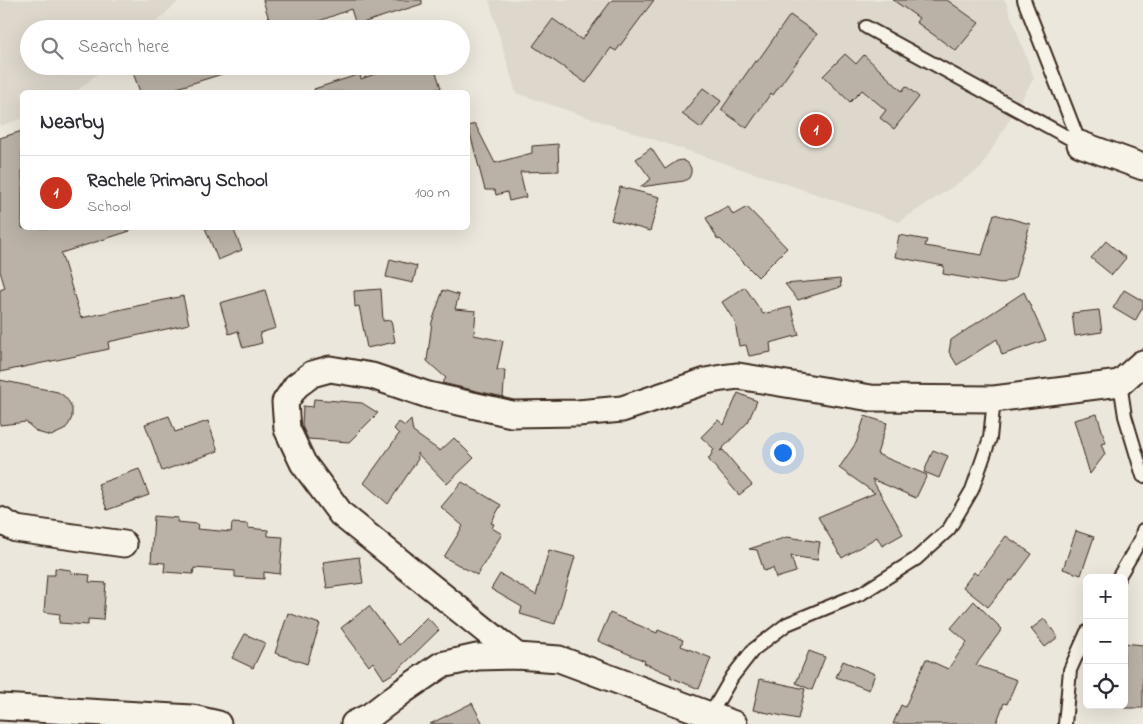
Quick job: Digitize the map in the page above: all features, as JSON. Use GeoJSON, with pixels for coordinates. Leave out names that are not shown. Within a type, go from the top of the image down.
{"type":"FeatureCollection","features":[{"type":"Feature","properties":{"kind":"street"},"geometry":{"type":"LineString","coordinates":[[1080,144],[1143,167]]}},
{"type":"Feature","properties":{"kind":"street"},"geometry":{"type":"LineString","coordinates":[[517,656],[341,514],[303,463],[287,429],[285,402],[296,386],[312,374],[330,369],[372,376],[428,395],[512,414],[578,413],[622,409],[706,381],[738,376],[871,398],[994,399],[1120,383],[1142,361]]}},
{"type":"Feature","properties":{"kind":"street"},"geometry":{"type":"LineString","coordinates":[[0,520],[16,529],[124,544]]}},
{"type":"Feature","properties":{"kind":"street"},"geometry":{"type":"LineString","coordinates":[[354,724],[370,716],[441,665],[477,656],[559,659],[734,724]]}},
{"type":"Feature","properties":{"kind":"street"},"geometry":{"type":"LineString","coordinates":[[0,708],[192,718],[218,724]]}},
{"type":"Feature","properties":{"kind":"lane"},"geometry":{"type":"LineString","coordinates":[[1024,0],[1080,144]]}},
{"type":"Feature","properties":{"kind":"lane"},"geometry":{"type":"LineString","coordinates":[[866,27],[1080,144]]}},
{"type":"Feature","properties":{"kind":"lane"},"geometry":{"type":"LineString","coordinates":[[1120,383],[1125,416],[1143,476]]}},
{"type":"Feature","properties":{"kind":"lane"},"geometry":{"type":"LineString","coordinates":[[710,715],[732,677],[753,650],[787,624],[862,593],[916,559],[949,529],[972,490],[990,438],[994,399]]}},
{"type":"Feature","properties":{"kind":"lane"},"geometry":{"type":"LineString","coordinates":[[1120,574],[1141,539],[1143,530]]}},
{"type":"Feature","properties":{"kind":"lane"},"geometry":{"type":"LineString","coordinates":[[1065,724],[1070,670],[1083,641]]}},
{"type":"Feature","properties":{"kind":"shaded area"},"geometry":{"type":"Polygon","coordinates":[[[0,0],[180,0],[158,20],[20,20],[20,75],[96,75],[78,90],[20,90],[20,120],[0,126],[0,0]]]}},
{"type":"Feature","properties":{"kind":"shaded area"},"geometry":{"type":"Polygon","coordinates":[[[489,0],[1005,0],[1034,78],[981,168],[899,222],[516,93],[489,0]]]}},
{"type":"Feature","properties":{"kind":"building"},"geometry":{"type":"Polygon","coordinates":[[[263,0],[422,0],[422,4],[372,20],[354,20],[351,9],[322,20],[269,20],[263,0]]]}},
{"type":"Feature","properties":{"kind":"building"},"geometry":{"type":"Polygon","coordinates":[[[612,0],[654,0],[616,51],[611,48],[586,83],[533,46],[553,19],[582,40],[612,0]]]}},
{"type":"Feature","properties":{"kind":"building"},"geometry":{"type":"Polygon","coordinates":[[[893,0],[947,0],[979,23],[956,51],[916,22],[919,18],[893,0]]]}},
{"type":"Feature","properties":{"kind":"building"},"geometry":{"type":"Polygon","coordinates":[[[790,15],[817,34],[773,95],[771,93],[747,128],[721,110],[790,15]]]}},
{"type":"Feature","properties":{"kind":"building"},"geometry":{"type":"Polygon","coordinates":[[[845,54],[856,64],[864,55],[902,91],[906,86],[919,97],[894,129],[880,118],[886,110],[862,90],[850,102],[823,76],[845,54]]]}},
{"type":"Feature","properties":{"kind":"building"},"geometry":{"type":"Polygon","coordinates":[[[134,75],[219,75],[170,90],[139,90],[134,75]]]}},
{"type":"Feature","properties":{"kind":"building"},"geometry":{"type":"Polygon","coordinates":[[[357,75],[360,75],[361,79],[372,75],[437,75],[441,88],[434,90],[314,89],[357,75]]]}},
{"type":"Feature","properties":{"kind":"building"},"geometry":{"type":"Polygon","coordinates":[[[703,88],[721,101],[701,128],[682,114],[703,88]]]}},
{"type":"Feature","properties":{"kind":"building"},"geometry":{"type":"Polygon","coordinates":[[[475,124],[495,163],[532,153],[532,146],[558,144],[559,171],[520,172],[526,197],[509,201],[507,192],[496,195],[495,190],[485,190],[470,134],[470,125],[475,124]]]}},
{"type":"Feature","properties":{"kind":"building"},"geometry":{"type":"Polygon","coordinates":[[[20,132],[20,230],[130,230],[61,253],[81,318],[183,296],[189,324],[108,342],[109,349],[0,372],[0,290],[5,288],[0,271],[0,138],[20,132]]]}},
{"type":"Feature","properties":{"kind":"building"},"geometry":{"type":"Polygon","coordinates":[[[651,148],[665,169],[677,161],[683,160],[688,163],[691,168],[689,178],[684,181],[640,187],[651,179],[636,159],[651,148]]]}},
{"type":"Feature","properties":{"kind":"building"},"geometry":{"type":"Polygon","coordinates":[[[620,187],[660,197],[650,231],[611,220],[620,187]]]}},
{"type":"Feature","properties":{"kind":"building"},"geometry":{"type":"Polygon","coordinates":[[[728,206],[733,215],[747,207],[787,248],[758,277],[720,239],[718,240],[706,218],[728,206]]]}},
{"type":"Feature","properties":{"kind":"building"},"geometry":{"type":"Polygon","coordinates":[[[994,214],[1030,224],[1015,278],[1001,284],[943,274],[944,266],[895,257],[899,235],[927,240],[925,246],[982,255],[994,214]]]}},
{"type":"Feature","properties":{"kind":"building"},"geometry":{"type":"Polygon","coordinates":[[[206,230],[234,230],[242,250],[218,260],[206,230]]]}},
{"type":"Feature","properties":{"kind":"building"},"geometry":{"type":"Polygon","coordinates":[[[1106,241],[1126,258],[1112,275],[1091,258],[1106,241]]]}},
{"type":"Feature","properties":{"kind":"building"},"geometry":{"type":"Polygon","coordinates":[[[390,259],[417,266],[413,283],[386,277],[390,259]]]}},
{"type":"Feature","properties":{"kind":"building"},"geometry":{"type":"Polygon","coordinates":[[[840,279],[841,287],[798,300],[785,284],[840,279]]]}},
{"type":"Feature","properties":{"kind":"building"},"geometry":{"type":"Polygon","coordinates":[[[745,287],[763,314],[791,307],[799,335],[770,343],[771,352],[749,356],[746,345],[739,346],[735,322],[722,302],[745,287]]]}},
{"type":"Feature","properties":{"kind":"building"},"geometry":{"type":"Polygon","coordinates":[[[381,289],[383,321],[391,320],[395,342],[367,348],[359,306],[355,307],[354,291],[381,289]]]}},
{"type":"Feature","properties":{"kind":"building"},"geometry":{"type":"Polygon","coordinates":[[[265,290],[276,328],[260,333],[262,343],[243,348],[238,331],[229,334],[220,303],[265,290]]]}},
{"type":"Feature","properties":{"kind":"building"},"geometry":{"type":"Polygon","coordinates":[[[443,290],[459,295],[455,309],[476,311],[474,335],[503,341],[497,370],[505,370],[503,397],[442,383],[446,378],[427,361],[432,322],[443,290]]]}},
{"type":"Feature","properties":{"kind":"building"},"geometry":{"type":"Polygon","coordinates":[[[1124,290],[1143,301],[1143,307],[1135,321],[1113,308],[1124,290]]]}},
{"type":"Feature","properties":{"kind":"building"},"geometry":{"type":"Polygon","coordinates":[[[1024,292],[1046,340],[1002,355],[997,339],[957,365],[949,352],[951,340],[1024,292]]]}},
{"type":"Feature","properties":{"kind":"building"},"geometry":{"type":"Polygon","coordinates":[[[1099,310],[1102,332],[1075,336],[1072,313],[1099,310]]]}},
{"type":"Feature","properties":{"kind":"building"},"geometry":{"type":"Polygon","coordinates":[[[0,380],[58,392],[69,402],[72,409],[72,417],[69,424],[64,430],[51,436],[37,432],[26,422],[0,425],[0,380]]]}},
{"type":"Feature","properties":{"kind":"building"},"geometry":{"type":"Polygon","coordinates":[[[738,393],[757,401],[748,422],[720,451],[723,450],[752,485],[739,495],[709,460],[708,458],[714,449],[701,437],[718,420],[724,425],[738,393]]]}},
{"type":"Feature","properties":{"kind":"building"},"geometry":{"type":"Polygon","coordinates":[[[314,399],[362,403],[378,413],[349,442],[308,439],[302,426],[303,406],[313,407],[314,399]]]}},
{"type":"Feature","properties":{"kind":"building"},"geometry":{"type":"Polygon","coordinates":[[[1097,414],[1106,443],[1101,444],[1105,454],[1090,474],[1074,420],[1097,414]]]}},
{"type":"Feature","properties":{"kind":"building"},"geometry":{"type":"Polygon","coordinates":[[[169,416],[175,432],[208,421],[218,451],[162,471],[145,424],[169,416]]]}},
{"type":"Feature","properties":{"kind":"building"},"geometry":{"type":"Polygon","coordinates":[[[865,416],[887,423],[877,454],[927,475],[916,498],[872,479],[903,534],[882,546],[877,537],[842,558],[818,517],[875,493],[839,468],[856,443],[865,416]]]}},
{"type":"Feature","properties":{"kind":"building"},"geometry":{"type":"Polygon","coordinates":[[[411,420],[413,432],[440,451],[454,438],[474,458],[447,484],[417,453],[418,459],[388,504],[364,483],[399,434],[394,429],[399,422],[405,426],[411,420]]]}},
{"type":"Feature","properties":{"kind":"building"},"geometry":{"type":"Polygon","coordinates":[[[933,450],[948,456],[939,478],[924,472],[933,450]]]}},
{"type":"Feature","properties":{"kind":"building"},"geometry":{"type":"Polygon","coordinates":[[[139,469],[149,495],[107,510],[98,484],[139,469]]]}},
{"type":"Feature","properties":{"kind":"building"},"geometry":{"type":"Polygon","coordinates":[[[462,482],[501,505],[491,523],[494,524],[492,528],[502,534],[477,575],[444,557],[463,526],[441,507],[462,482]]]}},
{"type":"Feature","properties":{"kind":"building"},"geometry":{"type":"Polygon","coordinates":[[[154,516],[178,518],[177,522],[198,524],[197,529],[231,532],[232,523],[248,524],[248,528],[268,530],[268,536],[283,537],[280,574],[264,572],[264,579],[235,577],[235,571],[194,568],[193,574],[164,572],[165,563],[151,562],[154,516]]]}},
{"type":"Feature","properties":{"kind":"building"},"geometry":{"type":"Polygon","coordinates":[[[1076,531],[1094,537],[1081,575],[1063,569],[1076,531]]]}},
{"type":"Feature","properties":{"kind":"building"},"geometry":{"type":"Polygon","coordinates":[[[1006,536],[1032,554],[1012,581],[1010,580],[988,607],[963,587],[974,572],[977,575],[1006,536]]]}},
{"type":"Feature","properties":{"kind":"building"},"geometry":{"type":"Polygon","coordinates":[[[787,537],[820,542],[817,560],[791,556],[796,572],[776,578],[773,568],[764,571],[757,550],[749,549],[787,537]]]}},
{"type":"Feature","properties":{"kind":"building"},"geometry":{"type":"Polygon","coordinates":[[[549,550],[575,557],[555,624],[520,614],[522,607],[491,589],[500,574],[536,595],[549,550]]]}},
{"type":"Feature","properties":{"kind":"building"},"geometry":{"type":"Polygon","coordinates":[[[359,557],[363,583],[327,588],[323,562],[359,557]]]}},
{"type":"Feature","properties":{"kind":"building"},"geometry":{"type":"Polygon","coordinates":[[[55,568],[71,570],[71,573],[90,575],[89,582],[106,583],[103,620],[88,619],[88,625],[59,623],[60,614],[44,612],[47,575],[55,575],[55,568]]]}},
{"type":"Feature","properties":{"kind":"building"},"geometry":{"type":"Polygon","coordinates":[[[974,601],[1002,629],[976,665],[1017,680],[1007,704],[1004,703],[996,724],[893,724],[901,705],[905,707],[926,659],[948,669],[967,642],[951,628],[974,601]]]}},
{"type":"Feature","properties":{"kind":"building"},"geometry":{"type":"Polygon","coordinates":[[[369,606],[399,645],[427,617],[439,630],[397,671],[384,679],[373,662],[369,666],[341,628],[369,606]]]}},
{"type":"Feature","properties":{"kind":"building"},"geometry":{"type":"Polygon","coordinates":[[[288,613],[320,624],[307,664],[275,653],[288,613]]]}},
{"type":"Feature","properties":{"kind":"building"},"geometry":{"type":"Polygon","coordinates":[[[610,613],[657,633],[658,630],[683,640],[681,646],[711,658],[699,689],[670,677],[671,675],[644,663],[645,661],[598,641],[610,613]]]}},
{"type":"Feature","properties":{"kind":"building"},"geometry":{"type":"Polygon","coordinates":[[[1044,619],[1058,637],[1045,647],[1031,629],[1044,619]]]}},
{"type":"Feature","properties":{"kind":"building"},"geometry":{"type":"Polygon","coordinates":[[[245,634],[265,643],[253,668],[232,658],[245,634]]]}},
{"type":"Feature","properties":{"kind":"building"},"geometry":{"type":"Polygon","coordinates":[[[1128,643],[1143,645],[1143,708],[1128,708],[1128,643]]]}},
{"type":"Feature","properties":{"kind":"building"},"geometry":{"type":"Polygon","coordinates":[[[809,651],[825,657],[812,690],[796,683],[809,651]]]}},
{"type":"Feature","properties":{"kind":"building"},"geometry":{"type":"Polygon","coordinates":[[[843,661],[875,674],[869,690],[836,677],[843,661]]]}},
{"type":"Feature","properties":{"kind":"building"},"geometry":{"type":"Polygon","coordinates":[[[760,679],[805,689],[798,719],[753,710],[760,679]]]}},
{"type":"Feature","properties":{"kind":"building"},"geometry":{"type":"Polygon","coordinates":[[[472,703],[483,724],[430,724],[472,703]]]}},
{"type":"Feature","properties":{"kind":"place","name":"Rachele Primary School"},"geometry":{"type":"Point","coordinates":[816,130]}}]}
